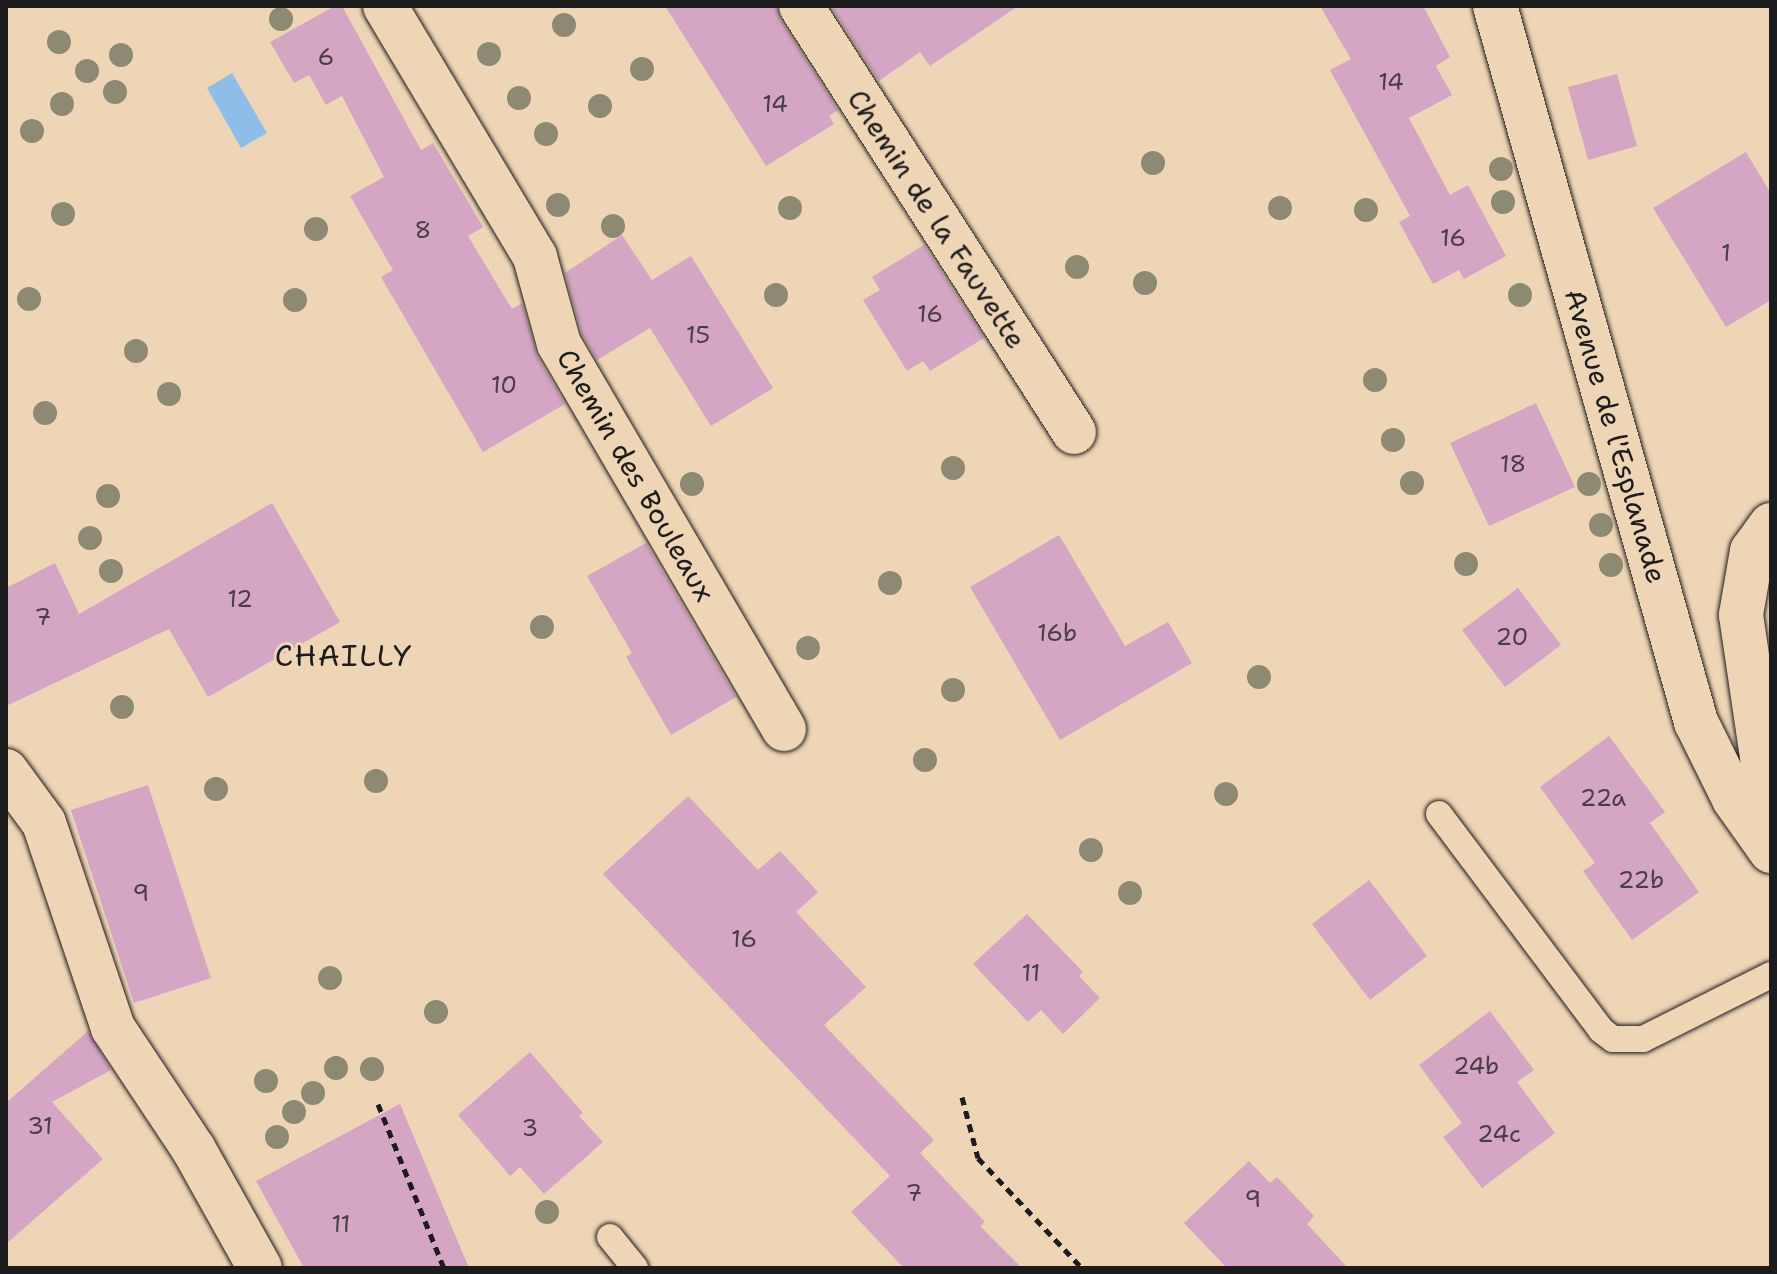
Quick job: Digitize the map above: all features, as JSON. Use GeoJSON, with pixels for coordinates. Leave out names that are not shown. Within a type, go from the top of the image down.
{"type":"FeatureCollection","features":[{"type":"Feature","properties":{"kind":"street","name":"Chemin des Bouleaux"},"geometry":{"type":"LineString","coordinates":[[385,6],[535,257],[559,344],[784,729]]}},
{"type":"Feature","properties":{"kind":"street","name":"Chemin de la Fauvette"},"geometry":{"type":"LineString","coordinates":[[801,6],[1074,432]]}},
{"type":"Feature","properties":{"kind":"street","name":"Avenue de l'Esplanade"},"geometry":{"type":"LineString","coordinates":[[1495,6],[1696,722],[1734,799],[1771,851]]}},
{"type":"Feature","properties":{"kind":"street"},"geometry":{"type":"LineString","coordinates":[[1771,525],[1752,551],[1741,615],[1771,819]]}},
{"type":"Feature","properties":{"kind":"street"},"geometry":{"type":"LineString","coordinates":[[6,771],[44,823],[113,1028],[194,1150],[260,1268]]}},
{"type":"Feature","properties":{"kind":"lane"},"geometry":{"type":"LineString","coordinates":[[1439,814],[1601,1030],[1613,1039],[1643,1039],[1771,975]]}},
{"type":"Feature","properties":{"kind":"lane"},"geometry":{"type":"LineString","coordinates":[[610,1237],[635,1268]]}},
{"type":"Feature","properties":{"kind":"path"},"geometry":{"type":"LineString","coordinates":[[962,1097],[978,1158],[1082,1268]]}},
{"type":"Feature","properties":{"kind":"path"},"geometry":{"type":"LineString","coordinates":[[378,1104],[444,1268]]}},
{"type":"Feature","properties":{"kind":"water"},"geometry":{"type":"Polygon","coordinates":[[[232,73],[267,133],[241,148],[207,88],[232,73]]]}},
{"type":"Feature","properties":{"kind":"building"},"geometry":{"type":"Polygon","coordinates":[[[335,6],[342,6],[421,150],[433,143],[483,227],[468,236],[512,309],[522,303],[537,356],[565,404],[483,452],[381,277],[393,270],[350,196],[384,177],[342,96],[326,105],[309,75],[294,83],[270,42],[335,6]]]}},
{"type":"Feature","properties":{"kind":"building"},"geometry":{"type":"Polygon","coordinates":[[[665,6],[776,6],[780,19],[838,110],[829,116],[834,124],[766,166],[665,6]]]}},
{"type":"Feature","properties":{"kind":"building"},"geometry":{"type":"Polygon","coordinates":[[[831,6],[1018,6],[930,66],[920,52],[879,81],[831,6]]]}},
{"type":"Feature","properties":{"kind":"building"},"geometry":{"type":"Polygon","coordinates":[[[1320,6],[1423,6],[1450,57],[1436,66],[1452,95],[1409,118],[1450,195],[1468,185],[1506,256],[1464,279],[1459,270],[1433,284],[1399,222],[1410,216],[1330,70],[1351,59],[1320,6]]]}},
{"type":"Feature","properties":{"kind":"building"},"geometry":{"type":"Polygon","coordinates":[[[1617,74],[1637,146],[1588,160],[1568,87],[1617,74]]]}},
{"type":"Feature","properties":{"kind":"building"},"geometry":{"type":"Polygon","coordinates":[[[1746,152],[1771,194],[1771,300],[1726,327],[1653,208],[1746,152]]]}},
{"type":"Feature","properties":{"kind":"building"},"geometry":{"type":"Polygon","coordinates":[[[622,235],[652,280],[691,256],[773,388],[711,426],[650,328],[597,360],[582,334],[565,273],[622,235]]]}},
{"type":"Feature","properties":{"kind":"building"},"geometry":{"type":"Polygon","coordinates":[[[924,245],[984,338],[930,371],[923,361],[907,371],[863,300],[880,290],[872,277],[924,245]]]}},
{"type":"Feature","properties":{"kind":"building"},"geometry":{"type":"Polygon","coordinates":[[[1536,403],[1575,487],[1489,526],[1450,443],[1536,403]]]}},
{"type":"Feature","properties":{"kind":"building"},"geometry":{"type":"Polygon","coordinates":[[[272,503],[340,622],[208,697],[169,629],[6,706],[6,588],[55,563],[79,614],[272,503]]]}},
{"type":"Feature","properties":{"kind":"building"},"geometry":{"type":"Polygon","coordinates":[[[1059,535],[1125,646],[1168,622],[1192,663],[1060,740],[970,587],[1059,535]]]}},
{"type":"Feature","properties":{"kind":"building"},"geometry":{"type":"Polygon","coordinates":[[[646,543],[736,697],[671,735],[626,657],[632,653],[587,576],[646,543]]]}},
{"type":"Feature","properties":{"kind":"building"},"geometry":{"type":"Polygon","coordinates":[[[1518,588],[1561,645],[1505,687],[1462,630],[1518,588]]]}},
{"type":"Feature","properties":{"kind":"building"},"geometry":{"type":"Polygon","coordinates":[[[1609,736],[1665,812],[1650,823],[1699,892],[1632,940],[1583,871],[1595,863],[1540,787],[1609,736]]]}},
{"type":"Feature","properties":{"kind":"building"},"geometry":{"type":"Polygon","coordinates":[[[148,785],[211,978],[134,1003],[71,810],[148,785]]]}},
{"type":"Feature","properties":{"kind":"building"},"geometry":{"type":"Polygon","coordinates":[[[688,796],[758,870],[780,851],[818,892],[796,912],[866,987],[824,1025],[934,1140],[920,1153],[985,1222],[980,1226],[1022,1268],[904,1268],[851,1212],[890,1176],[603,874],[688,796]]]}},
{"type":"Feature","properties":{"kind":"building"},"geometry":{"type":"Polygon","coordinates":[[[1369,880],[1427,956],[1370,1000],[1312,924],[1369,880]]]}},
{"type":"Feature","properties":{"kind":"building"},"geometry":{"type":"Polygon","coordinates":[[[1027,914],[1083,972],[1079,976],[1100,998],[1063,1034],[1041,1010],[1028,1022],[973,964],[1027,914]]]}},
{"type":"Feature","properties":{"kind":"building"},"geometry":{"type":"Polygon","coordinates":[[[1490,1011],[1534,1070],[1517,1082],[1555,1133],[1482,1188],[1443,1137],[1462,1123],[1419,1065],[1490,1011]]]}},
{"type":"Feature","properties":{"kind":"building"},"geometry":{"type":"Polygon","coordinates":[[[88,1031],[111,1070],[52,1102],[103,1159],[6,1244],[6,1103],[88,1031]]]}},
{"type":"Feature","properties":{"kind":"building"},"geometry":{"type":"Polygon","coordinates":[[[530,1052],[583,1113],[579,1116],[603,1142],[544,1194],[520,1167],[510,1176],[458,1115],[530,1052]]]}},
{"type":"Feature","properties":{"kind":"building"},"geometry":{"type":"Polygon","coordinates":[[[400,1104],[469,1268],[304,1268],[256,1181],[400,1104]]]}},
{"type":"Feature","properties":{"kind":"building"},"geometry":{"type":"Polygon","coordinates":[[[1249,1161],[1270,1183],[1277,1177],[1314,1216],[1307,1224],[1348,1268],[1227,1268],[1184,1223],[1249,1161]]]}},
{"type":"Feature","properties":{"kind":"district","name":"CHAILLY"},"geometry":{"type":"Point","coordinates":[344,656]}}]}
